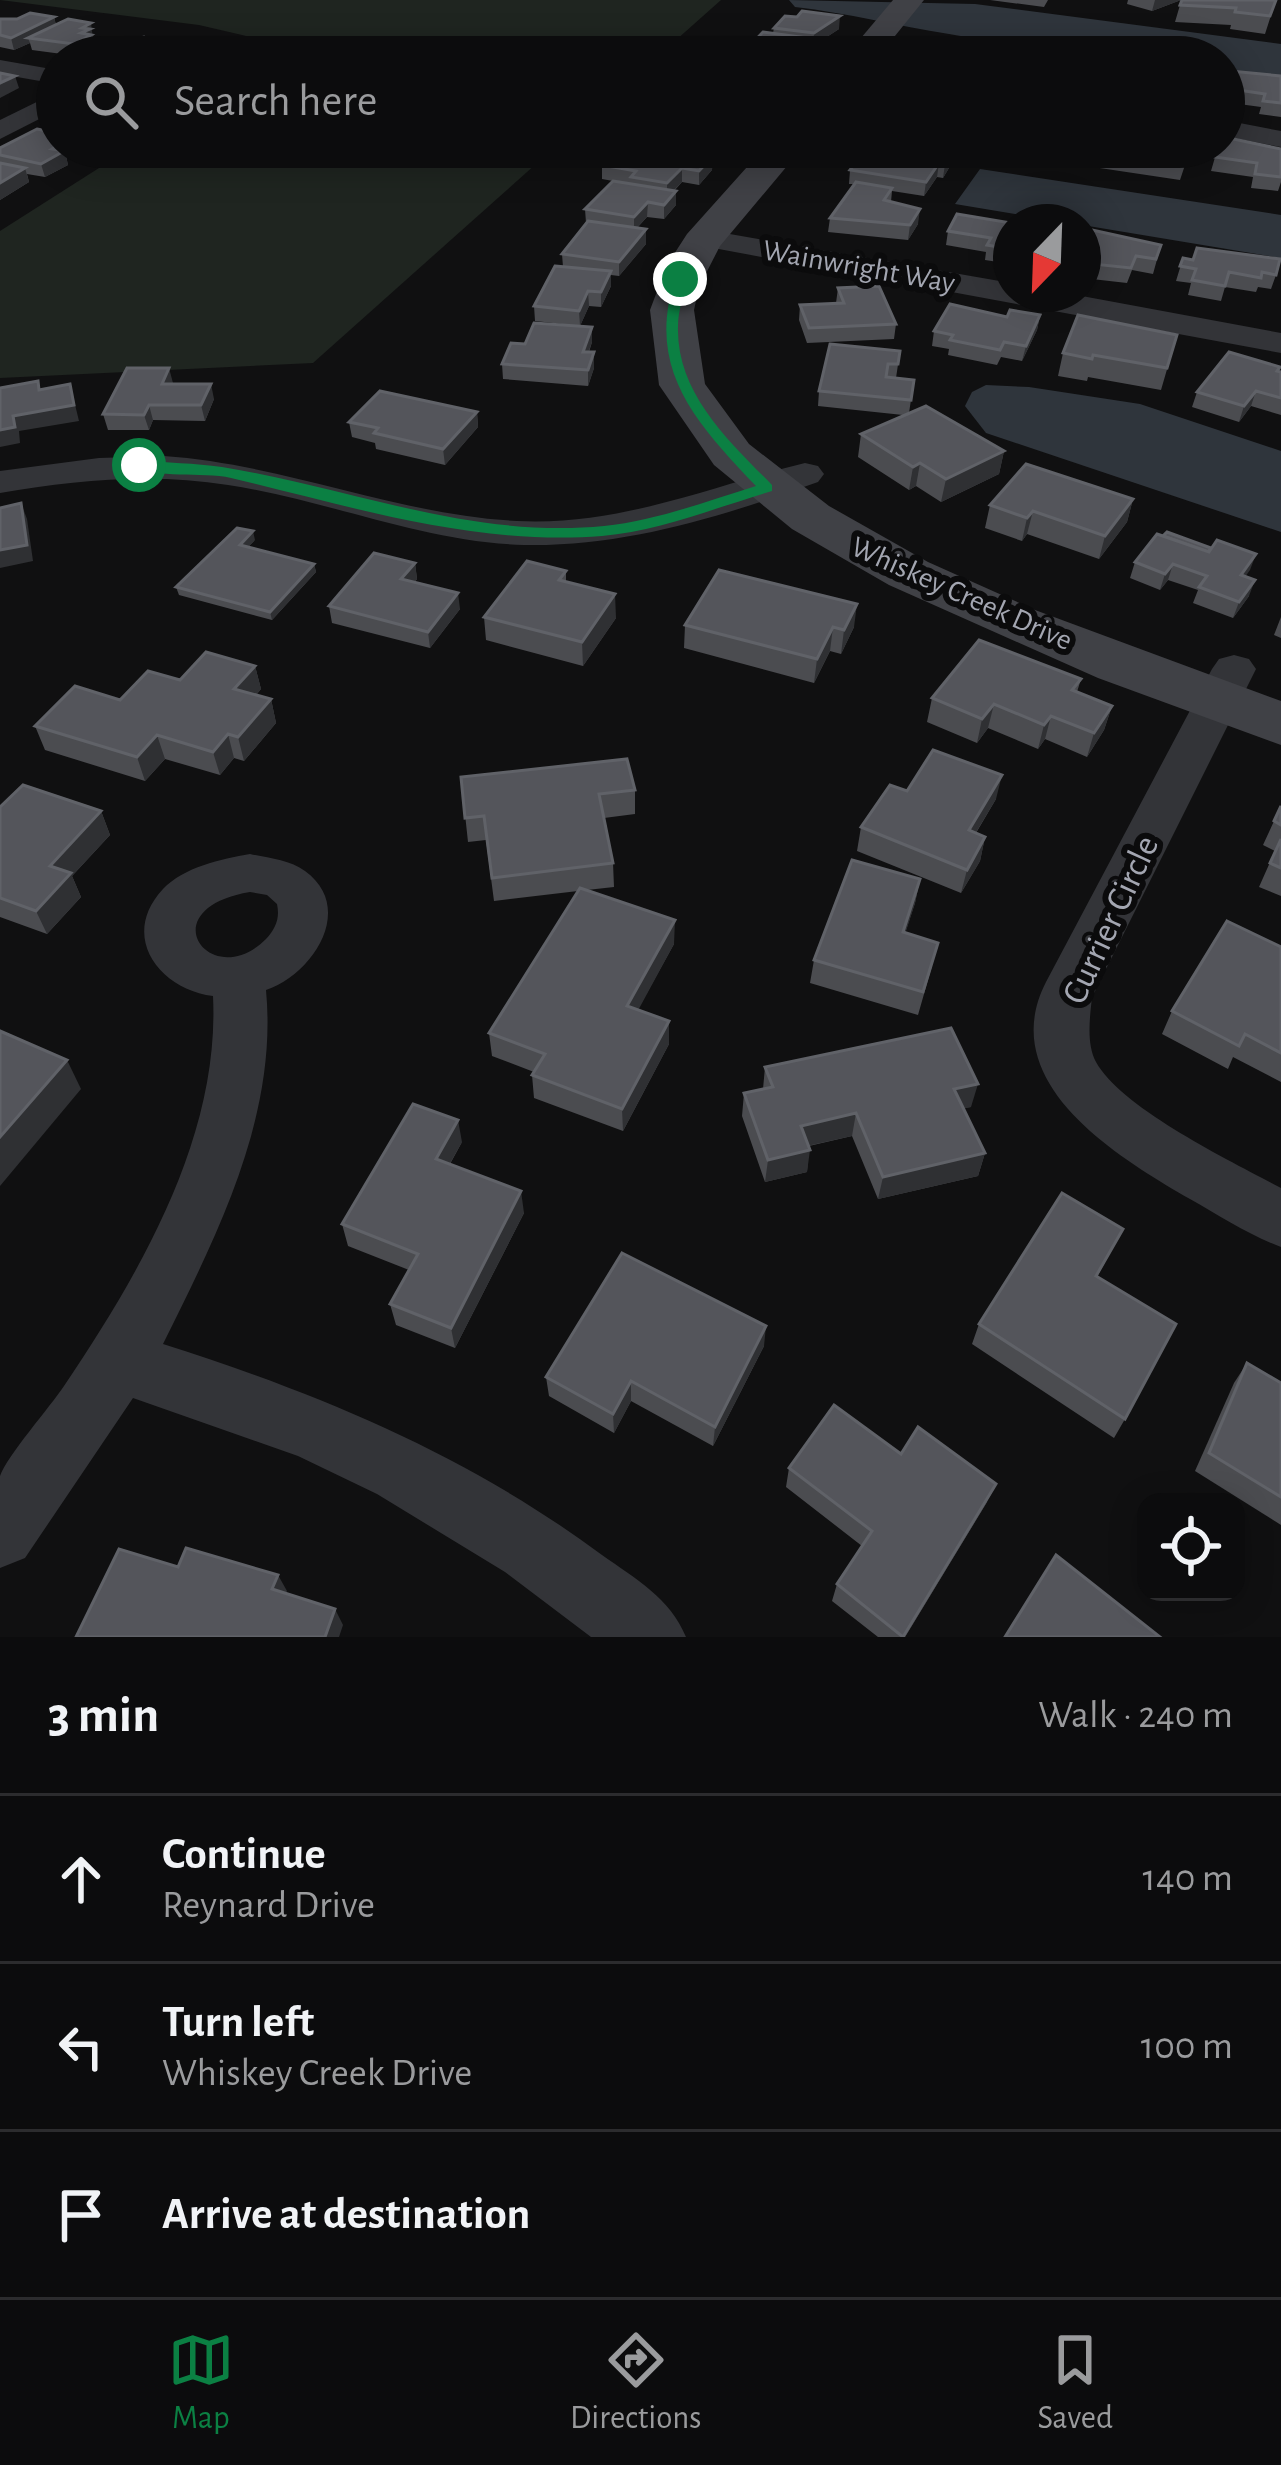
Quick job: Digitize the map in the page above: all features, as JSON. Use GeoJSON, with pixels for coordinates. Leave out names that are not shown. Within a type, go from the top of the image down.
{"type":"FeatureCollection","features":[{"type":"Feature","properties":{"kind":"street"},"geometry":{"type":"LineString","coordinates":[[901,29],[939,0]]}},
{"type":"Feature","properties":{"kind":"street"},"geometry":{"type":"LineString","coordinates":[[0,67],[36,73]]}},
{"type":"Feature","properties":{"kind":"street"},"geometry":{"type":"LineString","coordinates":[[0,131],[36,111]]}},
{"type":"Feature","properties":{"kind":"street"},"geometry":{"type":"LineString","coordinates":[[1245,132],[1281,139]]}},
{"type":"Feature","properties":{"kind":"street","name":"Whiskey Creek Drive"},"geometry":{"type":"LineString","coordinates":[[724,242],[772,168]]}},
{"type":"Feature","properties":{"kind":"street","name":"Whiskey Creek Drive"},"geometry":{"type":"LineString","coordinates":[[800,168],[680,279],[671,311],[672,346],[682,382],[726,450],[786,481],[811,521],[894,569],[1244,685],[1281,724]]}},
{"type":"Feature","properties":{"kind":"street","name":"Wainwright Way"},"geometry":{"type":"LineString","coordinates":[[724,242],[993,289]]}},
{"type":"Feature","properties":{"kind":"street"},"geometry":{"type":"LineString","coordinates":[[1101,309],[1281,343]]}},
{"type":"Feature","properties":{"kind":"street"},"geometry":{"type":"LineString","coordinates":[[0,482],[89,467],[187,467],[472,528],[562,534],[644,524],[786,481]]}},
{"type":"Feature","properties":{"kind":"street","name":"Currier Circle"},"geometry":{"type":"LineString","coordinates":[[1244,685],[1065,997],[1059,1036],[1076,1080],[1118,1119],[1281,1219]]}},
{"type":"Feature","properties":{"kind":"street"},"geometry":{"type":"LineString","coordinates":[[0,1533],[52,1465],[119,1361],[183,1239],[229,1120],[239,1072],[238,976]]}},
{"type":"Feature","properties":{"kind":"street"},"geometry":{"type":"LineString","coordinates":[[119,1361],[313,1429],[430,1486],[495,1524],[649,1637]]}},
{"type":"Feature","properties":{"kind":"shaded area"},"geometry":{"type":"Polygon","coordinates":[[[0,0],[721,0],[681,36],[247,36],[199,25],[0,0]]]}},
{"type":"Feature","properties":{"kind":"shaded area"},"geometry":{"type":"Polygon","coordinates":[[[789,0],[975,4],[1220,36],[964,36],[795,7],[789,0]]]}},
{"type":"Feature","properties":{"kind":"shaded area"},"geometry":{"type":"Polygon","coordinates":[[[1245,39],[1281,44],[1281,79],[1245,74],[1245,39]]]}},
{"type":"Feature","properties":{"kind":"shaded area"},"geometry":{"type":"Polygon","coordinates":[[[99,168],[531,168],[313,363],[0,378],[0,231],[99,168]]]}},
{"type":"Feature","properties":{"kind":"shaded area"},"geometry":{"type":"Polygon","coordinates":[[[980,169],[1281,215],[1281,258],[1101,228],[1101,204],[993,204],[993,210],[955,204],[980,169]]]}},
{"type":"Feature","properties":{"kind":"shaded area"},"geometry":{"type":"Polygon","coordinates":[[[986,385],[1140,404],[1281,451],[1281,532],[986,433],[965,406],[972,392],[986,385]]]}},
{"type":"Feature","properties":{"kind":"building"},"geometry":{"type":"Polygon","coordinates":[[[1182,0],[1276,0],[1270,16],[1235,12],[1236,8],[1180,5],[1182,0]]]}},
{"type":"Feature","properties":{"kind":"building"},"geometry":{"type":"Polygon","coordinates":[[[802,11],[840,16],[814,33],[774,28],[785,16],[797,17],[802,11]]]}},
{"type":"Feature","properties":{"kind":"building"},"geometry":{"type":"Polygon","coordinates":[[[30,13],[54,17],[11,38],[0,35],[0,19],[30,13]]]}},
{"type":"Feature","properties":{"kind":"building"},"geometry":{"type":"Polygon","coordinates":[[[68,19],[91,23],[81,33],[89,36],[28,38],[68,19]]]}},
{"type":"Feature","properties":{"kind":"building"},"geometry":{"type":"Polygon","coordinates":[[[1245,72],[1281,76],[1281,103],[1263,101],[1265,94],[1245,91],[1245,72]]]}},
{"type":"Feature","properties":{"kind":"building"},"geometry":{"type":"Polygon","coordinates":[[[36,130],[36,163],[0,155],[0,148],[36,130]]]}},
{"type":"Feature","properties":{"kind":"building"},"geometry":{"type":"Polygon","coordinates":[[[1245,141],[1281,149],[1281,177],[1255,174],[1257,163],[1245,161],[1245,141]]]}},
{"type":"Feature","properties":{"kind":"building"},"geometry":{"type":"Polygon","coordinates":[[[0,163],[25,168],[0,183],[0,163]]]}},
{"type":"Feature","properties":{"kind":"building"},"geometry":{"type":"Polygon","coordinates":[[[619,168],[682,168],[667,183],[631,177],[636,171],[619,168]]]}},
{"type":"Feature","properties":{"kind":"building"},"geometry":{"type":"Polygon","coordinates":[[[852,168],[936,168],[926,182],[852,168]]]}},
{"type":"Feature","properties":{"kind":"building"},"geometry":{"type":"Polygon","coordinates":[[[613,181],[676,191],[664,205],[648,202],[634,217],[585,209],[613,181]]]}},
{"type":"Feature","properties":{"kind":"building"},"geometry":{"type":"Polygon","coordinates":[[[856,182],[892,188],[884,200],[920,209],[910,225],[830,218],[856,182]]]}},
{"type":"Feature","properties":{"kind":"building"},"geometry":{"type":"Polygon","coordinates":[[[957,214],[993,220],[993,246],[987,245],[991,238],[948,231],[957,214]]]}},
{"type":"Feature","properties":{"kind":"building"},"geometry":{"type":"Polygon","coordinates":[[[588,221],[646,229],[619,262],[562,254],[588,221]]]}},
{"type":"Feature","properties":{"kind":"building"},"geometry":{"type":"Polygon","coordinates":[[[1101,232],[1161,245],[1156,259],[1136,256],[1131,268],[1101,265],[1101,232]]]}},
{"type":"Feature","properties":{"kind":"building"},"geometry":{"type":"Polygon","coordinates":[[[1197,248],[1280,259],[1276,275],[1262,272],[1261,278],[1229,272],[1225,286],[1192,280],[1196,269],[1180,266],[1183,258],[1193,260],[1197,248]]]}},
{"type":"Feature","properties":{"kind":"building"},"geometry":{"type":"Polygon","coordinates":[[[555,266],[611,271],[601,292],[588,291],[579,311],[534,306],[555,266]]]}},
{"type":"Feature","properties":{"kind":"building"},"geometry":{"type":"Polygon","coordinates":[[[879,286],[896,324],[809,328],[800,305],[844,303],[838,288],[879,286]]]}},
{"type":"Feature","properties":{"kind":"building"},"geometry":{"type":"Polygon","coordinates":[[[950,304],[1007,317],[1009,312],[1040,315],[1026,346],[1004,342],[1000,350],[950,340],[953,335],[934,331],[950,304]]]}},
{"type":"Feature","properties":{"kind":"building"},"geometry":{"type":"Polygon","coordinates":[[[1078,315],[1177,335],[1167,368],[1063,353],[1078,315]]]}},
{"type":"Feature","properties":{"kind":"building"},"geometry":{"type":"Polygon","coordinates":[[[534,323],[592,327],[583,352],[594,352],[588,370],[502,364],[511,343],[525,344],[534,323]]]}},
{"type":"Feature","properties":{"kind":"building"},"geometry":{"type":"Polygon","coordinates":[[[830,344],[900,351],[898,364],[888,364],[886,377],[914,380],[911,400],[819,391],[830,344]]]}},
{"type":"Feature","properties":{"kind":"building"},"geometry":{"type":"Polygon","coordinates":[[[1229,352],[1280,367],[1281,398],[1256,391],[1244,406],[1197,392],[1229,352]]]}},
{"type":"Feature","properties":{"kind":"building"},"geometry":{"type":"Polygon","coordinates":[[[127,368],[169,368],[162,384],[211,384],[201,405],[149,405],[144,415],[103,414],[127,368]]]}},
{"type":"Feature","properties":{"kind":"building"},"geometry":{"type":"Polygon","coordinates":[[[38,381],[39,390],[70,384],[74,405],[13,416],[15,427],[0,430],[0,388],[38,381]]]}},
{"type":"Feature","properties":{"kind":"building"},"geometry":{"type":"Polygon","coordinates":[[[380,391],[477,412],[443,449],[374,433],[378,428],[349,422],[380,391]]]}},
{"type":"Feature","properties":{"kind":"building"},"geometry":{"type":"Polygon","coordinates":[[[926,406],[1004,451],[946,479],[920,463],[913,467],[861,434],[926,406]]]}},
{"type":"Feature","properties":{"kind":"building"},"geometry":{"type":"Polygon","coordinates":[[[1026,464],[1133,499],[1105,536],[1033,511],[1027,518],[990,505],[1026,464]]]}},
{"type":"Feature","properties":{"kind":"building"},"geometry":{"type":"Polygon","coordinates":[[[21,503],[27,545],[0,550],[0,508],[21,503]]]}},
{"type":"Feature","properties":{"kind":"building"},"geometry":{"type":"Polygon","coordinates":[[[237,528],[253,531],[240,545],[314,564],[270,612],[176,587],[237,528]]]}},
{"type":"Feature","properties":{"kind":"building"},"geometry":{"type":"Polygon","coordinates":[[[1167,532],[1211,548],[1208,552],[1163,536],[1167,532]]]}},
{"type":"Feature","properties":{"kind":"building"},"geometry":{"type":"Polygon","coordinates":[[[1157,534],[1209,552],[1217,540],[1256,554],[1241,575],[1255,580],[1239,602],[1199,587],[1207,576],[1173,564],[1165,574],[1135,562],[1157,534]]]}},
{"type":"Feature","properties":{"kind":"building"},"geometry":{"type":"Polygon","coordinates":[[[374,553],[415,563],[401,579],[458,593],[428,632],[329,606],[374,553]]]}},
{"type":"Feature","properties":{"kind":"building"},"geometry":{"type":"Polygon","coordinates":[[[527,561],[566,571],[559,580],[615,594],[582,642],[484,617],[527,561]]]}},
{"type":"Feature","properties":{"kind":"building"},"geometry":{"type":"Polygon","coordinates":[[[719,570],[857,604],[844,630],[833,627],[817,659],[685,625],[719,570]]]}},
{"type":"Feature","properties":{"kind":"building"},"geometry":{"type":"Polygon","coordinates":[[[979,640],[1081,679],[1072,690],[1112,706],[1094,733],[1051,716],[1044,725],[994,704],[982,719],[932,698],[979,640]]]}},
{"type":"Feature","properties":{"kind":"building"},"geometry":{"type":"Polygon","coordinates":[[[206,652],[255,666],[234,689],[271,699],[238,737],[228,734],[213,752],[157,735],[137,757],[35,726],[75,686],[120,700],[148,671],[180,680],[206,652]]]}},
{"type":"Feature","properties":{"kind":"building"},"geometry":{"type":"Polygon","coordinates":[[[933,750],[1002,775],[969,830],[985,837],[967,870],[861,827],[890,785],[907,791],[933,750]]]}},
{"type":"Feature","properties":{"kind":"building"},"geometry":{"type":"Polygon","coordinates":[[[627,759],[635,790],[599,794],[613,863],[492,878],[484,816],[465,818],[461,777],[627,759]]]}},
{"type":"Feature","properties":{"kind":"building"},"geometry":{"type":"Polygon","coordinates":[[[23,785],[101,811],[50,866],[71,873],[36,911],[0,898],[0,807],[23,785]]]}},
{"type":"Feature","properties":{"kind":"building"},"geometry":{"type":"Polygon","coordinates":[[[1281,839],[1281,868],[1270,863],[1281,839]]]}},
{"type":"Feature","properties":{"kind":"building"},"geometry":{"type":"Polygon","coordinates":[[[852,860],[920,879],[903,932],[938,943],[923,992],[814,960],[852,860]]]}},
{"type":"Feature","properties":{"kind":"building"},"geometry":{"type":"Polygon","coordinates":[[[580,888],[675,920],[627,1006],[669,1021],[622,1109],[532,1075],[545,1054],[489,1033],[580,888]]]}},
{"type":"Feature","properties":{"kind":"building"},"geometry":{"type":"Polygon","coordinates":[[[1227,921],[1281,947],[1281,1053],[1245,1034],[1239,1046],[1172,1011],[1227,921]]]}},
{"type":"Feature","properties":{"kind":"building"},"geometry":{"type":"Polygon","coordinates":[[[951,1028],[978,1084],[954,1089],[985,1153],[883,1177],[856,1113],[801,1126],[810,1150],[768,1160],[744,1093],[773,1087],[765,1067],[951,1028]]]}},
{"type":"Feature","properties":{"kind":"building"},"geometry":{"type":"Polygon","coordinates":[[[0,1031],[67,1060],[0,1137],[0,1031]]]}},
{"type":"Feature","properties":{"kind":"building"},"geometry":{"type":"Polygon","coordinates":[[[413,1104],[458,1120],[436,1159],[521,1191],[451,1328],[390,1304],[418,1254],[342,1224],[413,1104]]]}},
{"type":"Feature","properties":{"kind":"building"},"geometry":{"type":"Polygon","coordinates":[[[1062,1193],[1123,1229],[1096,1276],[1176,1324],[1125,1419],[979,1324],[1062,1193]]]}},
{"type":"Feature","properties":{"kind":"building"},"geometry":{"type":"Polygon","coordinates":[[[622,1253],[766,1326],[715,1427],[631,1381],[613,1414],[546,1377],[622,1253]]]}},
{"type":"Feature","properties":{"kind":"building"},"geometry":{"type":"Polygon","coordinates":[[[1247,1363],[1281,1383],[1281,1497],[1209,1453],[1247,1363]]]}},
{"type":"Feature","properties":{"kind":"building"},"geometry":{"type":"Polygon","coordinates":[[[834,1405],[901,1454],[918,1427],[996,1484],[903,1637],[837,1584],[872,1531],[789,1468],[834,1405]]]}},
{"type":"Feature","properties":{"kind":"building"},"geometry":{"type":"Polygon","coordinates":[[[186,1548],[278,1575],[272,1589],[335,1609],[325,1637],[76,1637],[119,1549],[178,1567],[186,1548]]]}},
{"type":"Feature","properties":{"kind":"building"},"geometry":{"type":"Polygon","coordinates":[[[1056,1555],[1160,1637],[1005,1637],[1056,1555]]]}},
{"type":"Feature","properties":{"kind":"route"},"geometry":{"type":"LineString","coordinates":[[139,465],[222,472],[428,520],[517,533],[562,534],[644,524],[766,488],[726,450],[682,382],[671,328],[680,279]]}}]}
